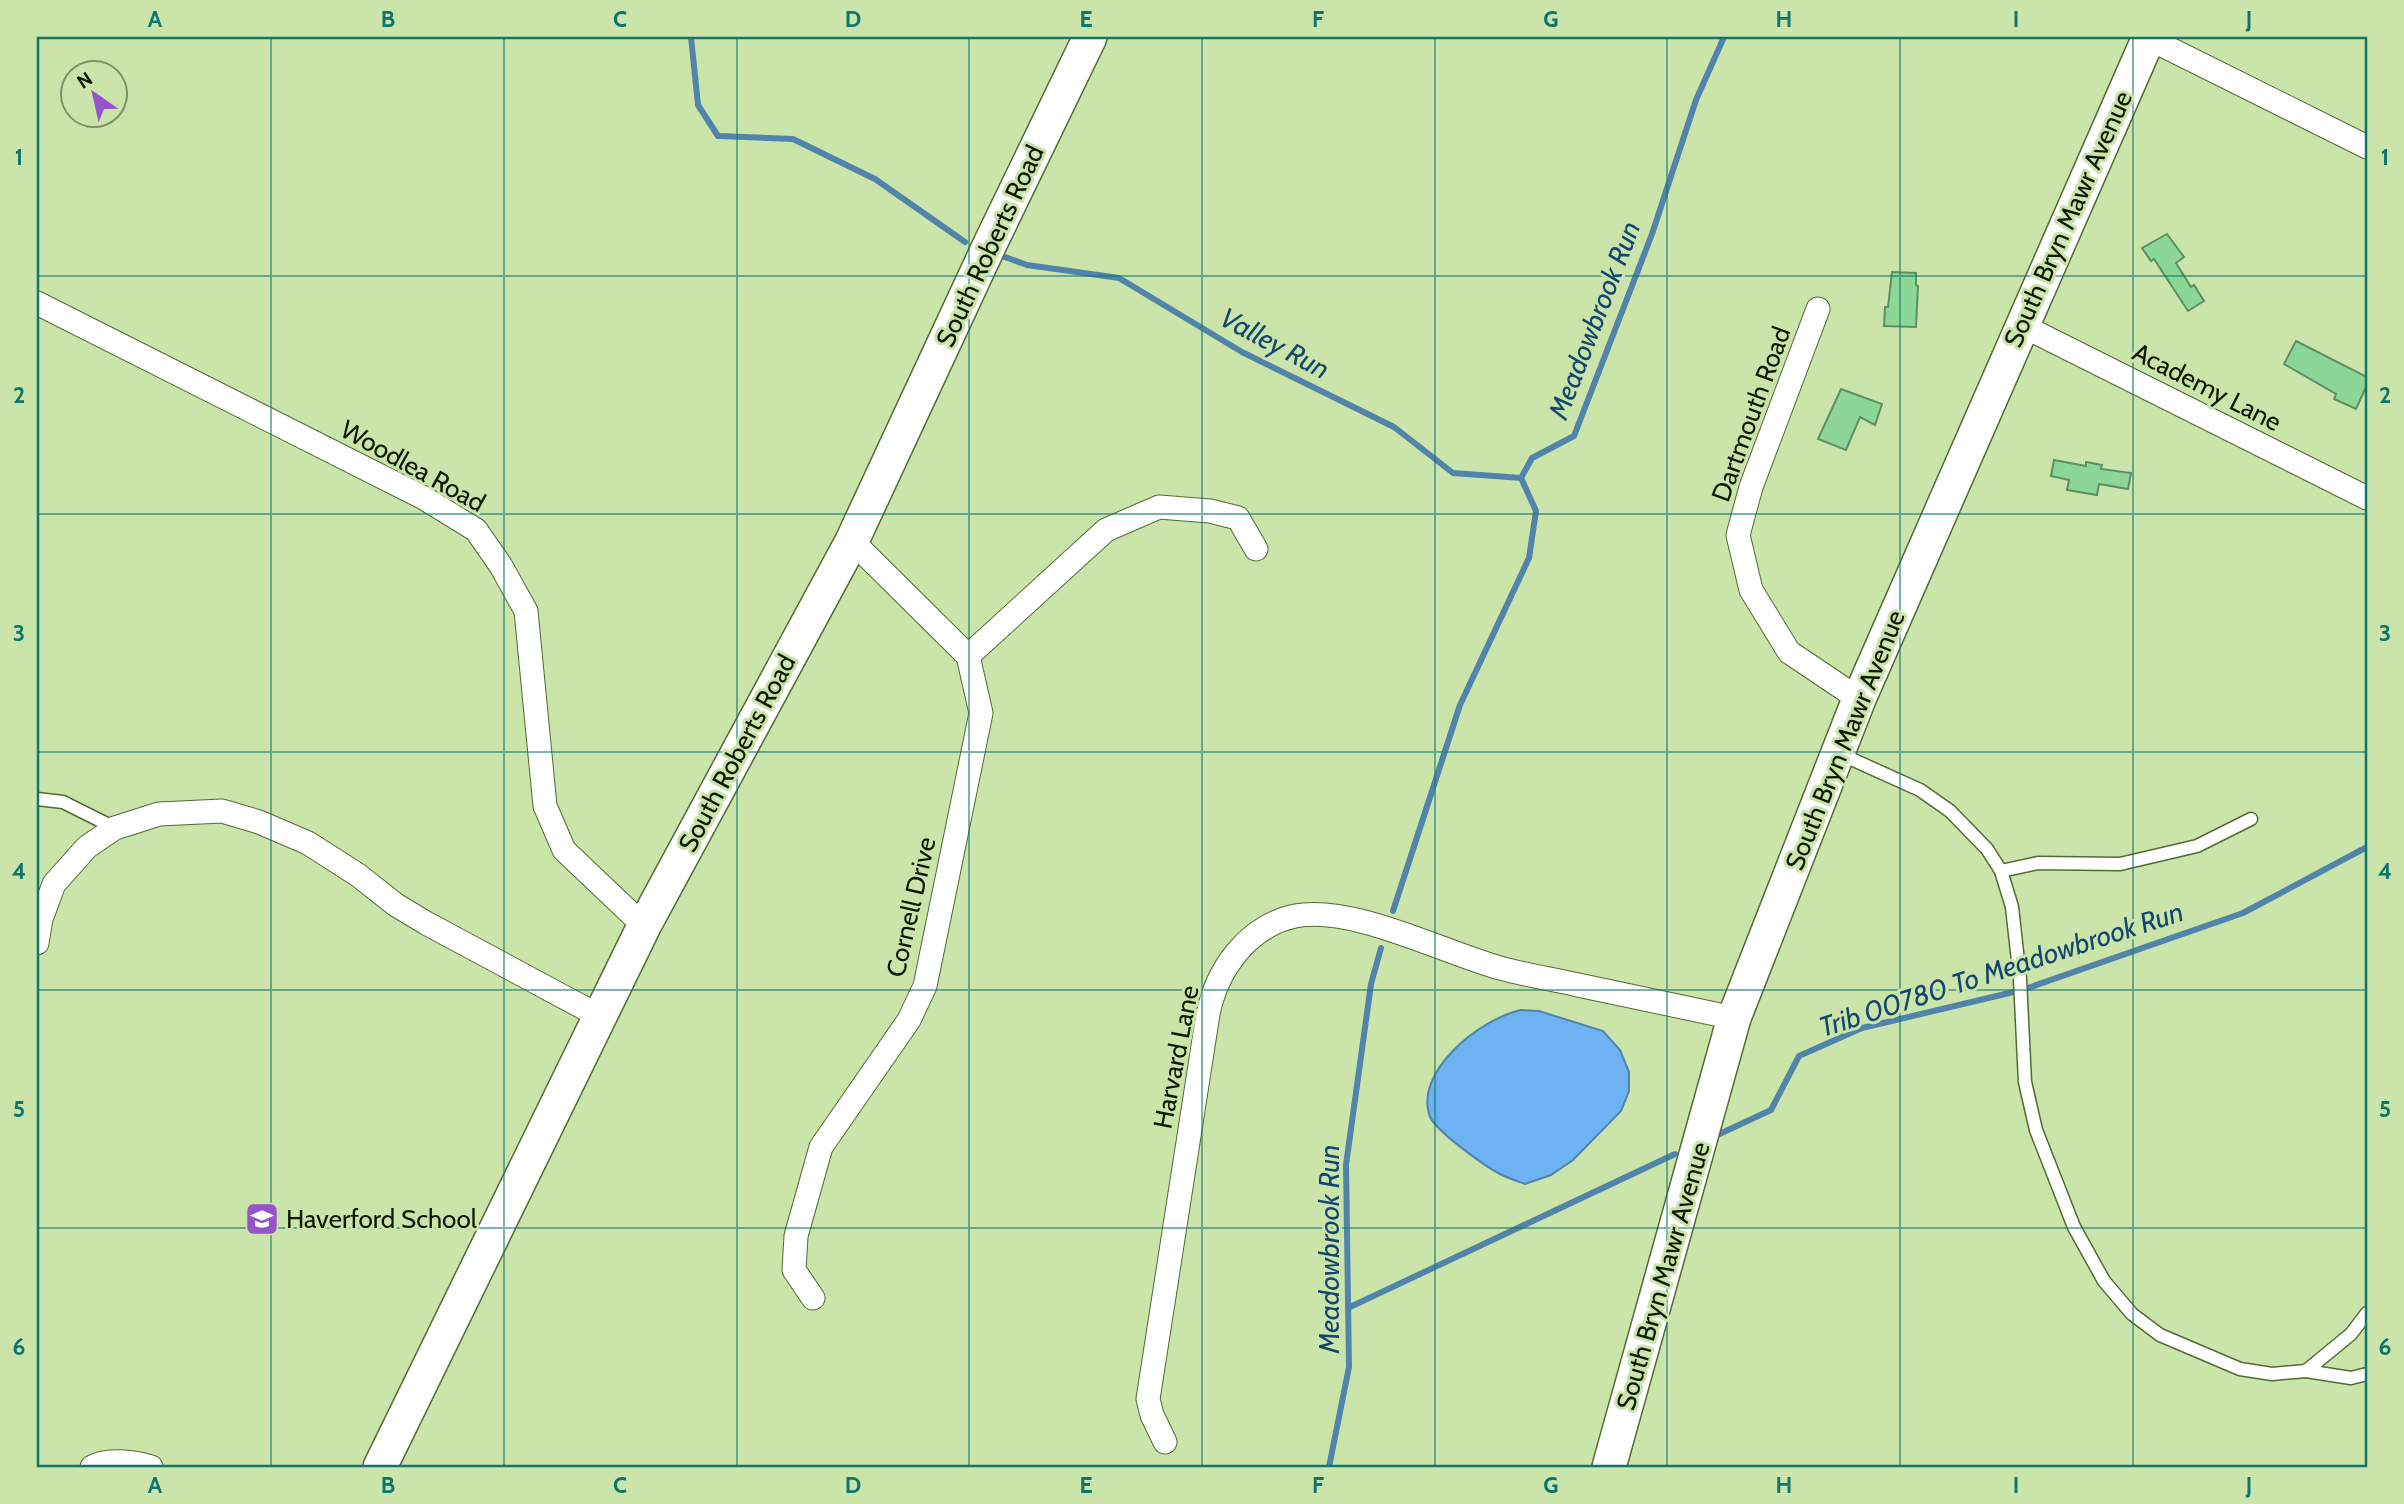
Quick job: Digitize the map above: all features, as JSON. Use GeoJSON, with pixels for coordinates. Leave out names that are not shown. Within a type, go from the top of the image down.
{"type":"FeatureCollection","features":[{"type":"Feature","properties":{"kind":"street","name":"South Roberts Road"},"geometry":{"type":"LineString","coordinates":[[380,1467],[644,926],[852,541],[1090,37]]}},
{"type":"Feature","properties":{"kind":"street"},"geometry":{"type":"LineString","coordinates":[[2148,37],[2367,147]]}},
{"type":"Feature","properties":{"kind":"street","name":"South Bryn Mawr Avenue"},"geometry":{"type":"LineString","coordinates":[[1609,1467],[1734,1018],[1859,699],[2148,37]]}},
{"type":"Feature","properties":{"kind":"street","name":"Woodlea Road"},"geometry":{"type":"LineString","coordinates":[[37,303],[424,498],[476,530],[501,566],[526,611],[545,807],[564,850],[644,926]]}},
{"type":"Feature","properties":{"kind":"street","name":"Dartmouth Road"},"geometry":{"type":"LineString","coordinates":[[1818,309],[1752,487],[1738,536],[1751,590],[1789,652],[1859,699]]}},
{"type":"Feature","properties":{"kind":"street","name":"Academy Lane"},"geometry":{"type":"LineString","coordinates":[[2021,325],[2367,498]]}},
{"type":"Feature","properties":{"kind":"street"},"geometry":{"type":"LineString","coordinates":[[852,541],[968,656],[1106,530],[1159,507],[1210,511],[1238,518],[1256,549]]}},
{"type":"Feature","properties":{"kind":"street","name":"Cornell Drive"},"geometry":{"type":"LineString","coordinates":[[813,1298],[794,1270],[796,1236],[821,1147],[909,1020],[925,986],[981,713],[968,656]]}},
{"type":"Feature","properties":{"kind":"street"},"geometry":{"type":"LineString","coordinates":[[37,943],[41,919],[54,884],[87,847],[115,828],[159,814],[222,811],[259,822],[308,843],[426,923],[599,1016]]}},
{"type":"Feature","properties":{"kind":"street","name":"Harvard Lane"},"geometry":{"type":"LineString","coordinates":[[1165,1442],[1155,1424],[1148,1399],[1208,1014],[1217,982],[1228,962],[1257,934],[1294,916],[1313,914],[1343,917],[1500,968],[1734,1018]]}},
{"type":"Feature","properties":{"kind":"street"},"geometry":{"type":"LineString","coordinates":[[92,1467],[99,1464],[137,1463],[151,1467]]}},
{"type":"Feature","properties":{"kind":"lane"},"geometry":{"type":"LineString","coordinates":[[1838,752],[1920,790],[1950,811],[1987,849],[2001,871],[2012,907],[2020,979],[2025,1082],[2036,1130],[2074,1227],[2104,1281],[2132,1314],[2160,1335],[2240,1369],[2272,1374],[2306,1371],[2351,1378],[2367,1374]]}},
{"type":"Feature","properties":{"kind":"lane"},"geometry":{"type":"LineString","coordinates":[[37,799],[63,802],[115,828]]}},
{"type":"Feature","properties":{"kind":"lane"},"geometry":{"type":"LineString","coordinates":[[2001,871],[2038,863],[2120,864],[2197,846],[2251,819]]}},
{"type":"Feature","properties":{"kind":"lane"},"geometry":{"type":"LineString","coordinates":[[2306,1371],[2351,1334],[2367,1313]]}},
{"type":"Feature","properties":{"kind":"water"},"geometry":{"type":"Polygon","coordinates":[[[1521,1010],[1539,1011],[1603,1031],[1620,1050],[1629,1072],[1629,1091],[1621,1111],[1573,1160],[1551,1175],[1525,1184],[1493,1170],[1451,1139],[1430,1117],[1427,1100],[1431,1083],[1454,1050],[1487,1024],[1521,1010]]]}},
{"type":"Feature","properties":{"kind":"building"},"geometry":{"type":"Polygon","coordinates":[[[2167,234],[2184,257],[2176,263],[2191,287],[2194,285],[2204,301],[2188,311],[2154,259],[2151,261],[2142,248],[2167,234]]]}},
{"type":"Feature","properties":{"kind":"building"},"geometry":{"type":"Polygon","coordinates":[[[1892,272],[1916,273],[1916,327],[1884,326],[1892,272]]]}},
{"type":"Feature","properties":{"kind":"building"},"geometry":{"type":"Polygon","coordinates":[[[2296,341],[2367,377],[2367,385],[2356,409],[2334,399],[2336,394],[2284,364],[2296,341]]]}},
{"type":"Feature","properties":{"kind":"building"},"geometry":{"type":"Polygon","coordinates":[[[1841,389],[1882,404],[1875,425],[1860,417],[1846,450],[1818,439],[1841,389]]]}},
{"type":"Feature","properties":{"kind":"building"},"geometry":{"type":"Polygon","coordinates":[[[2054,460],[2086,466],[2086,462],[2102,465],[2101,469],[2131,473],[2128,489],[2099,484],[2097,495],[2067,490],[2069,480],[2051,476],[2054,460]]]}},
{"type":"Feature","properties":{"kind":"waterway","name":"Valley Run"},"geometry":{"type":"LineString","coordinates":[[691,37],[698,105],[718,136],[793,139],[875,179],[965,242]]}},
{"type":"Feature","properties":{"kind":"waterway","name":"Meadowbrook Run"},"geometry":{"type":"LineString","coordinates":[[1393,911],[1460,705],[1529,558],[1536,511],[1521,478],[1532,458],[1574,436],[1652,234],[1696,100],[1724,37]]}},
{"type":"Feature","properties":{"kind":"waterway","name":"Valley Run"},"geometry":{"type":"LineString","coordinates":[[1002,256],[1027,265],[1119,278],[1242,352],[1394,427],[1453,473],[1521,478]]}},
{"type":"Feature","properties":{"kind":"waterway","name":"Trib 00780 To Meadowbrook Run"},"geometry":{"type":"LineString","coordinates":[[1713,1137],[1771,1110],[1799,1056],[1862,1028],[2022,990],[2243,913],[2367,847]]}},
{"type":"Feature","properties":{"kind":"waterway","name":"Meadowbrook Run"},"geometry":{"type":"LineString","coordinates":[[1329,1467],[1349,1367],[1346,1165],[1371,984],[1381,948]]}},
{"type":"Feature","properties":{"kind":"waterway","name":"Trib 00780 To Meadowbrook Run"},"geometry":{"type":"LineString","coordinates":[[1350,1307],[1675,1154]]}},
{"type":"Feature","properties":{"kind":"place","name":"Haverford School"},"geometry":{"type":"Point","coordinates":[262,1219]}}]}
